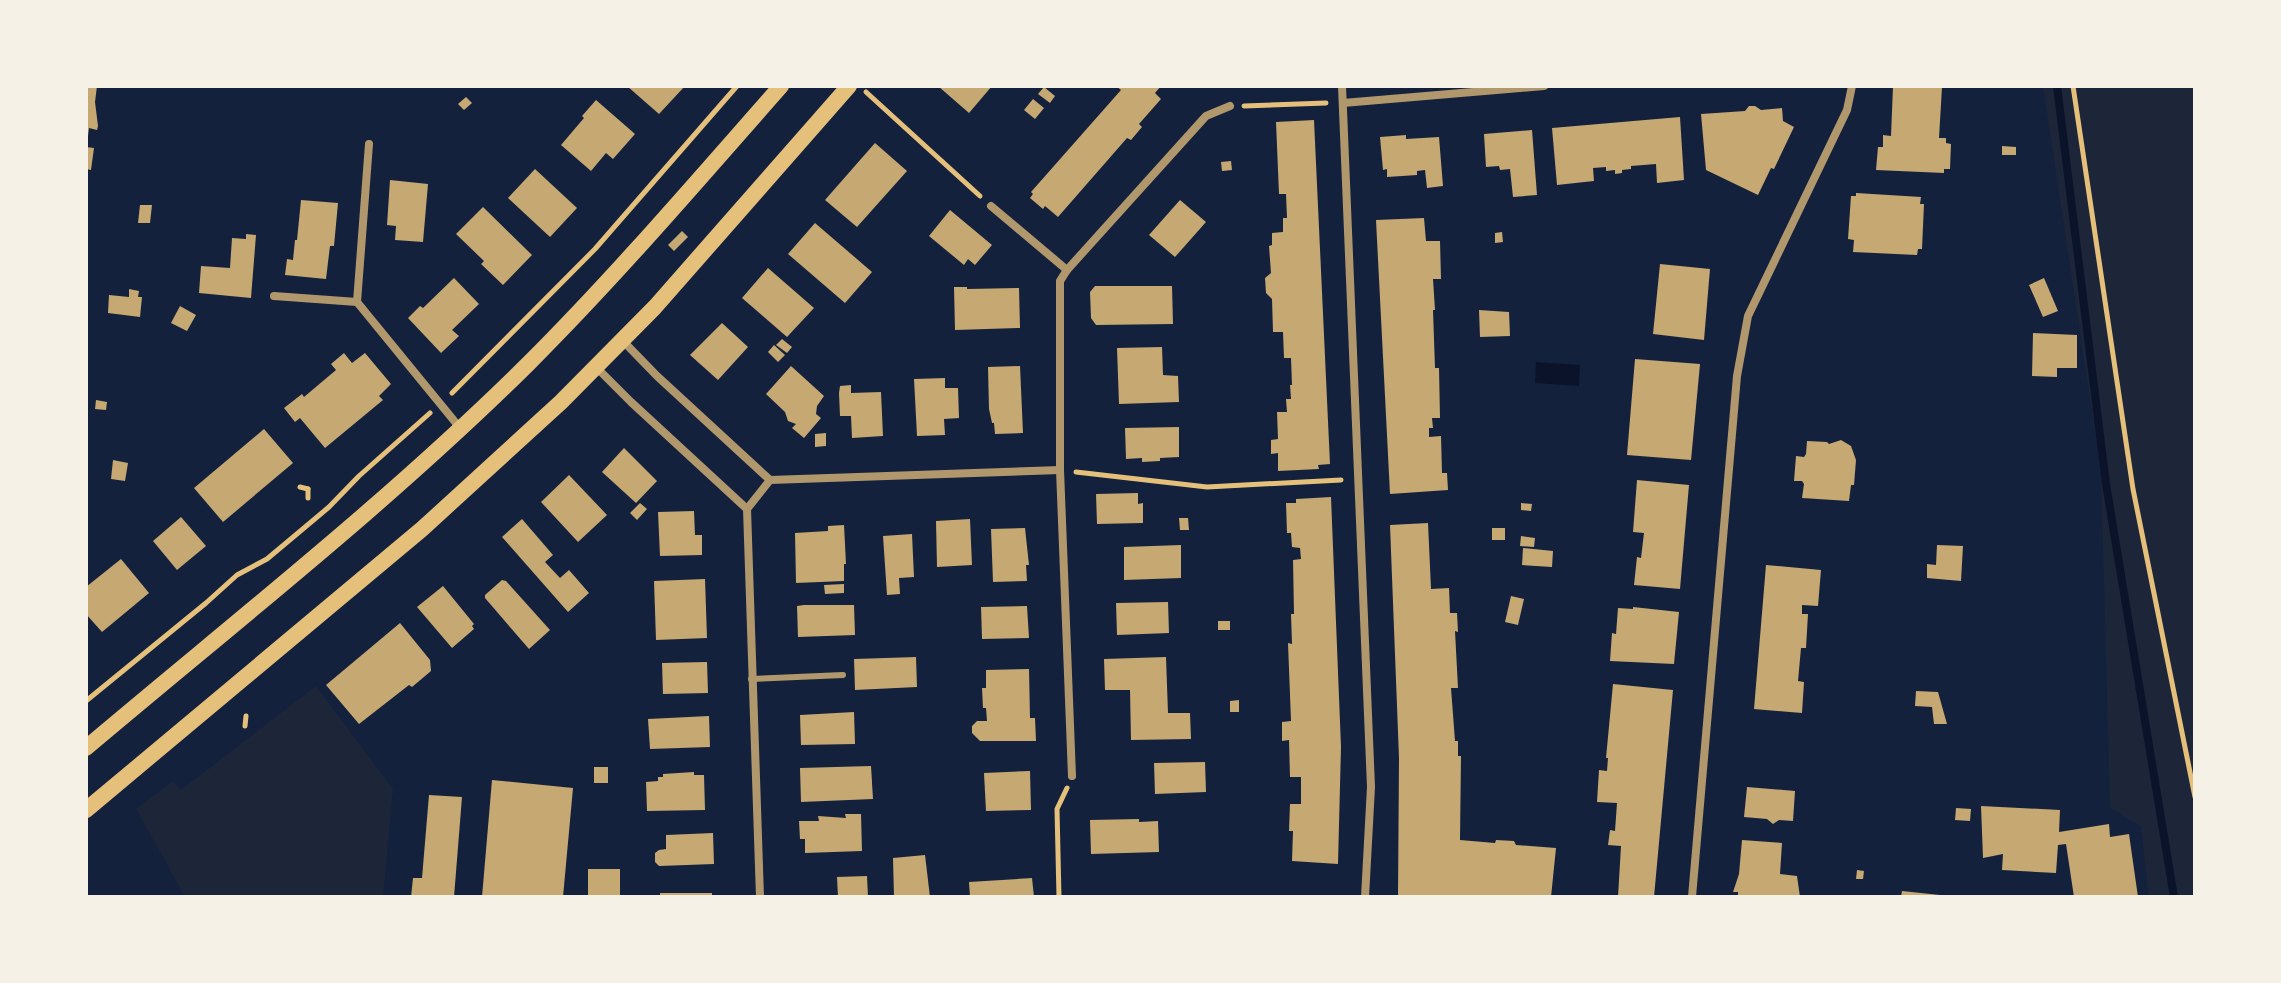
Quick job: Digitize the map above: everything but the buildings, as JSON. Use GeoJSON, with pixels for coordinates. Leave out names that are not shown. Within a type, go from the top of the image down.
{"type":"FeatureCollection","features":[{"type":"Feature","properties":{"kind":"main road"},"geometry":{"type":"LineString","coordinates":[[86,748],[364,514],[528,365],[611,279],[781,86]]}},
{"type":"Feature","properties":{"kind":"main road"},"geometry":{"type":"LineString","coordinates":[[86,810],[422,529],[596,367],[655,307],[849,86]]}},
{"type":"Feature","properties":{"kind":"street"},"geometry":{"type":"LineString","coordinates":[[1342,86],[1371,787],[1365,897]]}},
{"type":"Feature","properties":{"kind":"street"},"geometry":{"type":"LineString","coordinates":[[1343,103],[1544,86]]}},
{"type":"Feature","properties":{"kind":"street"},"geometry":{"type":"LineString","coordinates":[[1692,897],[1737,376],[1748,316],[1847,110],[1852,86]]}},
{"type":"Feature","properties":{"kind":"street"},"geometry":{"type":"LineString","coordinates":[[1072,776],[1060,470],[1060,281],[1206,116],[1230,106]]}},
{"type":"Feature","properties":{"kind":"street"},"geometry":{"type":"LineString","coordinates":[[369,144],[357,302],[460,428]]}},
{"type":"Feature","properties":{"kind":"street"},"geometry":{"type":"LineString","coordinates":[[991,206],[1067,270]]}},
{"type":"Feature","properties":{"kind":"street"},"geometry":{"type":"LineString","coordinates":[[274,296],[357,302]]}},
{"type":"Feature","properties":{"kind":"street"},"geometry":{"type":"LineString","coordinates":[[622,340],[770,480],[1060,470]]}},
{"type":"Feature","properties":{"kind":"street"},"geometry":{"type":"LineString","coordinates":[[596,367],[747,509]]}},
{"type":"Feature","properties":{"kind":"street"},"geometry":{"type":"LineString","coordinates":[[760,897],[747,509],[770,480]]}},
{"type":"Feature","properties":{"kind":"lane"},"geometry":{"type":"LineString","coordinates":[[751,679],[843,675]]}},
{"type":"Feature","properties":{"kind":"path"},"geometry":{"type":"LineString","coordinates":[[860,86],[991,206]]}},
{"type":"Feature","properties":{"kind":"path"},"geometry":{"type":"LineString","coordinates":[[2073,86],[2133,489],[2195,797]]}},
{"type":"Feature","properties":{"kind":"path"},"geometry":{"type":"LineString","coordinates":[[1230,106],[1343,103]]}},
{"type":"Feature","properties":{"kind":"path"},"geometry":{"type":"LineString","coordinates":[[1060,470],[1207,487],[1358,478]]}},
{"type":"Feature","properties":{"kind":"path"},"geometry":{"type":"LineString","coordinates":[[1059,897],[1057,809],[1072,776]]}},
{"type":"Feature","properties":{"kind":"shaded area"},"geometry":{"type":"Polygon","coordinates":[[[2043,86],[2195,86],[2195,897],[2149,897],[2141,826],[2110,808],[2101,471],[2043,86]]]}},
{"type":"Feature","properties":{"kind":"shaded area"},"geometry":{"type":"Polygon","coordinates":[[[1536,362],[1580,365],[1579,386],[1535,383],[1536,362]]]}},
{"type":"Feature","properties":{"kind":"shaded area"},"geometry":{"type":"Polygon","coordinates":[[[316,686],[393,789],[383,897],[185,897],[136,809],[173,781],[181,790],[316,686]]]}},
{"type":"Feature","properties":{"kind":"waterway"},"geometry":{"type":"LineString","coordinates":[[2057,86],[2106,484],[2174,897]]}}]}
